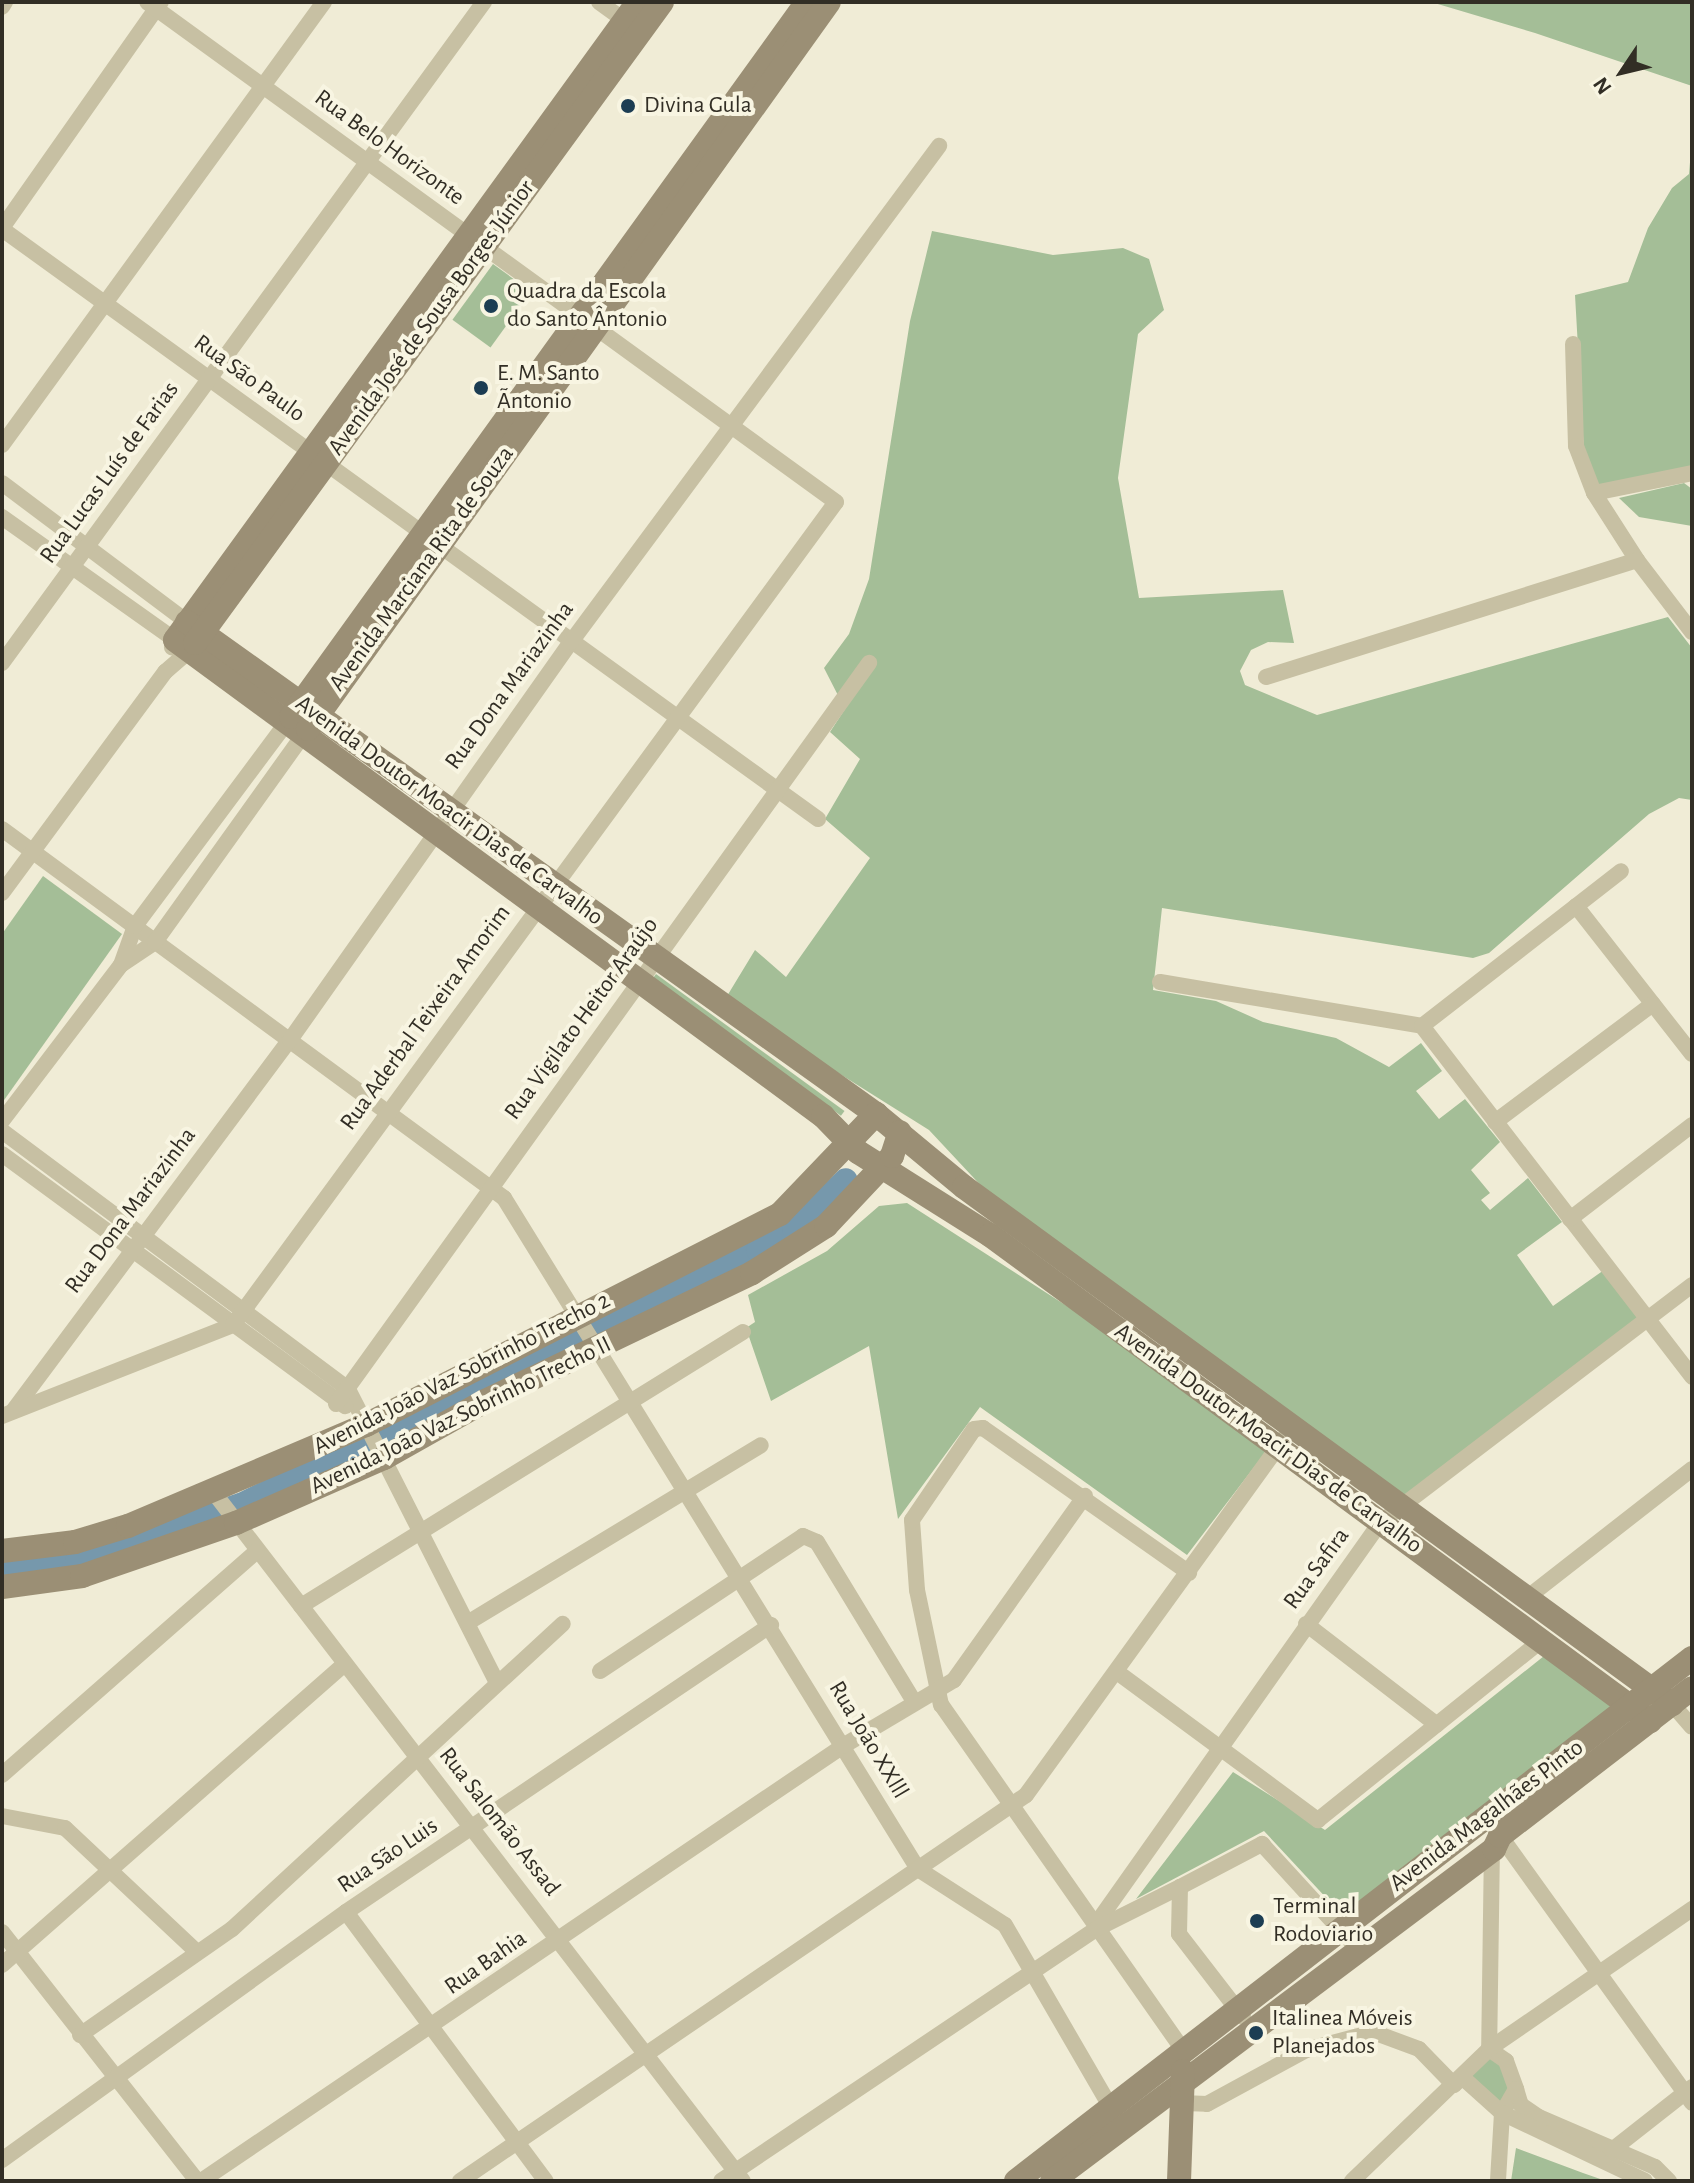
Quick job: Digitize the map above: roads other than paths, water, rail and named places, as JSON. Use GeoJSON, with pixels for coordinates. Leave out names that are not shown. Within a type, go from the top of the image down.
{"type":"FeatureCollection","features":[{"type":"Feature","properties":{"kind":"street"},"geometry":{"type":"LineString","coordinates":[[2,7],[5,2]]}},
{"type":"Feature","properties":{"kind":"street"},"geometry":{"type":"LineString","coordinates":[[2,445],[324,2]]}},
{"type":"Feature","properties":{"kind":"street","name":"Rua Lucas Luís de Farias"},"geometry":{"type":"LineString","coordinates":[[2,663],[484,2]]}},
{"type":"Feature","properties":{"kind":"street"},"geometry":{"type":"LineString","coordinates":[[599,2],[634,18]]}},
{"type":"Feature","properties":{"kind":"street","name":"Avenida José de Sousa Borges Júnior"},"geometry":{"type":"LineString","coordinates":[[188,636],[634,18],[662,2]]}},
{"type":"Feature","properties":{"kind":"street","name":"Avenida Marciana Rita de Souza"},"geometry":{"type":"LineString","coordinates":[[588,322],[807,2]]}},
{"type":"Feature","properties":{"kind":"street","name":"Avenida Marciana Rita de Souza"},"geometry":{"type":"LineString","coordinates":[[155,942],[222,847],[302,719],[429,541],[588,322],[829,2]]}},
{"type":"Feature","properties":{"kind":"street"},"geometry":{"type":"LineString","coordinates":[[2,228],[155,4]]}},
{"type":"Feature","properties":{"kind":"street","name":"Rua Belo Horizonte"},"geometry":{"type":"LineString","coordinates":[[155,4],[263,86],[836,502]]}},
{"type":"Feature","properties":{"kind":"street","name":"Rua Dona Mariazinha"},"geometry":{"type":"LineString","coordinates":[[7,1414],[290,1040],[571,642],[939,146]]}},
{"type":"Feature","properties":{"kind":"street","name":"Rua São Paulo"},"geometry":{"type":"LineString","coordinates":[[2,228],[429,541],[818,819]]}},
{"type":"Feature","properties":{"kind":"street"},"geometry":{"type":"LineString","coordinates":[[1573,344],[1576,446],[1594,493],[1637,560],[1692,632]]}},
{"type":"Feature","properties":{"kind":"street"},"geometry":{"type":"LineString","coordinates":[[1594,493],[1692,473]]}},
{"type":"Feature","properties":{"kind":"street","name":"Avenida Doutor Moacir Dias de Carvalho"},"geometry":{"type":"LineString","coordinates":[[2,483],[86,546],[188,636]]}},
{"type":"Feature","properties":{"kind":"street","name":"Rua Aderbal Teixeira Amorim"},"geometry":{"type":"LineString","coordinates":[[7,1414],[233,1325],[676,715],[836,502]]}},
{"type":"Feature","properties":{"kind":"street","name":"Avenida Doutor Moacir Dias de Carvalho"},"geometry":{"type":"LineString","coordinates":[[2,517],[73,567],[188,636],[648,970],[876,1114],[1046,1262],[1391,1514],[1543,1639],[1641,1713]]}},
{"type":"Feature","properties":{"kind":"street"},"geometry":{"type":"LineString","coordinates":[[1266,677],[1637,560]]}},
{"type":"Feature","properties":{"kind":"street"},"geometry":{"type":"LineString","coordinates":[[2,893],[165,672],[188,636]]}},
{"type":"Feature","properties":{"kind":"street","name":"Rua Vigilato Heitor Araújo"},"geometry":{"type":"LineString","coordinates":[[336,1404],[869,663]]}},
{"type":"Feature","properties":{"kind":"street","name":"Avenida Marciana Rita de Souza"},"geometry":{"type":"LineString","coordinates":[[121,965],[135,926],[203,834],[302,719]]}},
{"type":"Feature","properties":{"kind":"street","name":"Rua João XXlll"},"geometry":{"type":"LineString","coordinates":[[2,829],[492,1186],[582,1317],[918,1869],[1005,1925],[1116,2117]]}},
{"type":"Feature","properties":{"kind":"street"},"geometry":{"type":"LineString","coordinates":[[203,834],[222,847]]}},
{"type":"Feature","properties":{"kind":"street"},"geometry":{"type":"LineString","coordinates":[[1422,1026],[1621,871]]}},
{"type":"Feature","properties":{"kind":"street"},"geometry":{"type":"LineString","coordinates":[[1576,906],[1692,1054]]}},
{"type":"Feature","properties":{"kind":"street"},"geometry":{"type":"LineString","coordinates":[[2,1121],[121,965],[155,942]]}},
{"type":"Feature","properties":{"kind":"street","name":"Avenida Doutor Moacir Dias de Carvalho"},"geometry":{"type":"LineString","coordinates":[[648,970],[880,1167],[1046,1262]]}},
{"type":"Feature","properties":{"kind":"street"},"geometry":{"type":"LineString","coordinates":[[1160,982],[1422,1026],[1692,1377]]}},
{"type":"Feature","properties":{"kind":"street"},"geometry":{"type":"LineString","coordinates":[[1495,1122],[1653,1004]]}},
{"type":"Feature","properties":{"kind":"street","name":"Avenida João Vaz Sobrinho Trecho 2"},"geometry":{"type":"LineString","coordinates":[[2,1551],[75,1542],[216,1496],[582,1317],[780,1214],[876,1114]]}},
{"type":"Feature","properties":{"kind":"street"},"geometry":{"type":"LineString","coordinates":[[1570,1219],[1692,1125]]}},
{"type":"Feature","properties":{"kind":"street"},"geometry":{"type":"LineString","coordinates":[[2,1131],[348,1389],[423,1528],[496,1681]]}},
{"type":"Feature","properties":{"kind":"street"},"geometry":{"type":"LineString","coordinates":[[880,1167],[896,1150],[900,1132]]}},
{"type":"Feature","properties":{"kind":"street"},"geometry":{"type":"LineString","coordinates":[[2,1154],[336,1404],[364,1421]]}},
{"type":"Feature","properties":{"kind":"street","name":"Avenida João Vaz Sobrinho Trecho II"},"geometry":{"type":"LineString","coordinates":[[2,1587],[82,1576],[234,1521],[382,1455],[804,1243],[880,1167]]}},
{"type":"Feature","properties":{"kind":"street","name":"Rua Safira"},"geometry":{"type":"LineString","coordinates":[[1097,1926],[1306,1624],[1391,1514],[1692,1285]]}},
{"type":"Feature","properties":{"kind":"street"},"geometry":{"type":"LineString","coordinates":[[301,1606],[743,1332]]}},
{"type":"Feature","properties":{"kind":"street"},"geometry":{"type":"LineString","coordinates":[[1179,2181],[1171,2088],[1183,2050],[1008,1803],[935,1690],[912,1520],[974,1429],[989,1429],[1189,1573]]}},
{"type":"Feature","properties":{"kind":"street"},"geometry":{"type":"LineString","coordinates":[[460,2181],[918,1869],[1008,1803],[1026,1795],[1286,1437]]}},
{"type":"Feature","properties":{"kind":"street"},"geometry":{"type":"LineString","coordinates":[[469,1622],[761,1445]]}},
{"type":"Feature","properties":{"kind":"street"},"geometry":{"type":"LineString","coordinates":[[1528,1597],[1692,1469]]}},
{"type":"Feature","properties":{"kind":"street","name":"Rua Salomão Assad"},"geometry":{"type":"LineString","coordinates":[[216,1496],[648,2052],[740,2176]]}},
{"type":"Feature","properties":{"kind":"street","name":"Rua Bahia"},"geometry":{"type":"LineString","coordinates":[[199,2181],[431,2030],[843,1746],[954,1680],[1085,1496]]}},
{"type":"Feature","properties":{"kind":"street","name":"Avenida Doutor Moacir Dias de Carvalho"},"geometry":{"type":"LineString","coordinates":[[1391,1514],[1528,1597],[1672,1704]]}},
{"type":"Feature","properties":{"kind":"street"},"geometry":{"type":"LineString","coordinates":[[600,1671],[803,1536],[817,1542],[915,1703]]}},
{"type":"Feature","properties":{"kind":"street"},"geometry":{"type":"LineString","coordinates":[[2,1775],[257,1551]]}},
{"type":"Feature","properties":{"kind":"street"},"geometry":{"type":"LineString","coordinates":[[80,2035],[196,1951],[232,1929],[420,1761],[496,1681],[563,1624]]}},
{"type":"Feature","properties":{"kind":"street"},"geometry":{"type":"LineString","coordinates":[[1306,1624],[1437,1725]]}},
{"type":"Feature","properties":{"kind":"street","name":"Rua São Luis"},"geometry":{"type":"LineString","coordinates":[[2,2160],[346,1912],[771,1625]]}},
{"type":"Feature","properties":{"kind":"street"},"geometry":{"type":"LineString","coordinates":[[1117,1672],[1318,1820],[1543,1639]]}},
{"type":"Feature","properties":{"kind":"street","name":"Avenida Magalhães Pinto"},"geometry":{"type":"LineString","coordinates":[[1641,1713],[1652,1689],[1692,1658]]}},
{"type":"Feature","properties":{"kind":"street"},"geometry":{"type":"LineString","coordinates":[[2,1965],[345,1664]]}},
{"type":"Feature","properties":{"kind":"street","name":"Avenida Magalhães Pinto"},"geometry":{"type":"LineString","coordinates":[[1016,2181],[1116,2117],[1171,2088],[1356,1947],[1490,1830],[1641,1713],[1672,1704],[1692,1688]]}},
{"type":"Feature","properties":{"kind":"street"},"geometry":{"type":"LineString","coordinates":[[1672,1704],[1692,1727]]}},
{"type":"Feature","properties":{"kind":"street"},"geometry":{"type":"LineString","coordinates":[[2,1816],[65,1828],[196,1951]]}},
{"type":"Feature","properties":{"kind":"street"},"geometry":{"type":"LineString","coordinates":[[1490,1830],[1689,2094],[1612,2150]]}},
{"type":"Feature","properties":{"kind":"street"},"geometry":{"type":"LineString","coordinates":[[1489,2049],[1490,1830]]}},
{"type":"Feature","properties":{"kind":"street","name":"Avenida Magalhães Pinto"},"geometry":{"type":"LineString","coordinates":[[1183,2050],[1341,1927],[1490,1830]]}},
{"type":"Feature","properties":{"kind":"street"},"geometry":{"type":"LineString","coordinates":[[721,2181],[740,2176],[1097,1926],[1262,1844],[1341,1927],[1356,1947]]}},
{"type":"Feature","properties":{"kind":"street"},"geometry":{"type":"LineString","coordinates":[[1180,1887],[1179,1934],[1252,2027]]}},
{"type":"Feature","properties":{"kind":"street"},"geometry":{"type":"LineString","coordinates":[[1454,2085],[1489,2049],[1600,1976],[1692,1909]]}},
{"type":"Feature","properties":{"kind":"street"},"geometry":{"type":"LineString","coordinates":[[346,1912],[546,2181]]}},
{"type":"Feature","properties":{"kind":"street"},"geometry":{"type":"LineString","coordinates":[[2,1932],[80,2035],[199,2181]]}},
{"type":"Feature","properties":{"kind":"street"},"geometry":{"type":"LineString","coordinates":[[1171,2088],[1207,2104],[1306,2050],[1373,2032],[1419,2049],[1454,2085]]}},
{"type":"Feature","properties":{"kind":"street"},"geometry":{"type":"LineString","coordinates":[[1489,2049],[1506,2061],[1521,2105],[1612,2150],[1648,2176]]}},
{"type":"Feature","properties":{"kind":"street"},"geometry":{"type":"LineString","coordinates":[[1352,2181],[1368,2175],[1415,2117],[1462,2077],[1507,2115],[1648,2176],[1669,2181]]}},
{"type":"Feature","properties":{"kind":"street"},"geometry":{"type":"LineString","coordinates":[[1498,2181],[1507,2115],[1516,2089]]}},
{"type":"Feature","properties":{"kind":"street","name":"Avenida Magalhães Pinto"},"geometry":{"type":"LineString","coordinates":[[1052,2181],[1116,2117]]}},
{"type":"Feature","properties":{"kind":"waterway"},"geometry":{"type":"LineString","coordinates":[[2,1572],[77,1561],[241,1505],[758,1250],[794,1229],[846,1180]]}},
{"type":"Feature","properties":{"kind":"place","name":"Divina Gula"},"geometry":{"type":"Point","coordinates":[628,106]}},
{"type":"Feature","properties":{"kind":"place","name":"Quadra da Escola do Santo Ântonio"},"geometry":{"type":"Point","coordinates":[491,306]}},
{"type":"Feature","properties":{"kind":"place","name":"E. M. Santo Ãntonio"},"geometry":{"type":"Point","coordinates":[481,388]}},
{"type":"Feature","properties":{"kind":"place","name":"Terminal Rodoviario"},"geometry":{"type":"Point","coordinates":[1257,1921]}},
{"type":"Feature","properties":{"kind":"place","name":"Italinea Móveis Planejados"},"geometry":{"type":"Point","coordinates":[1256,2033]}}]}
